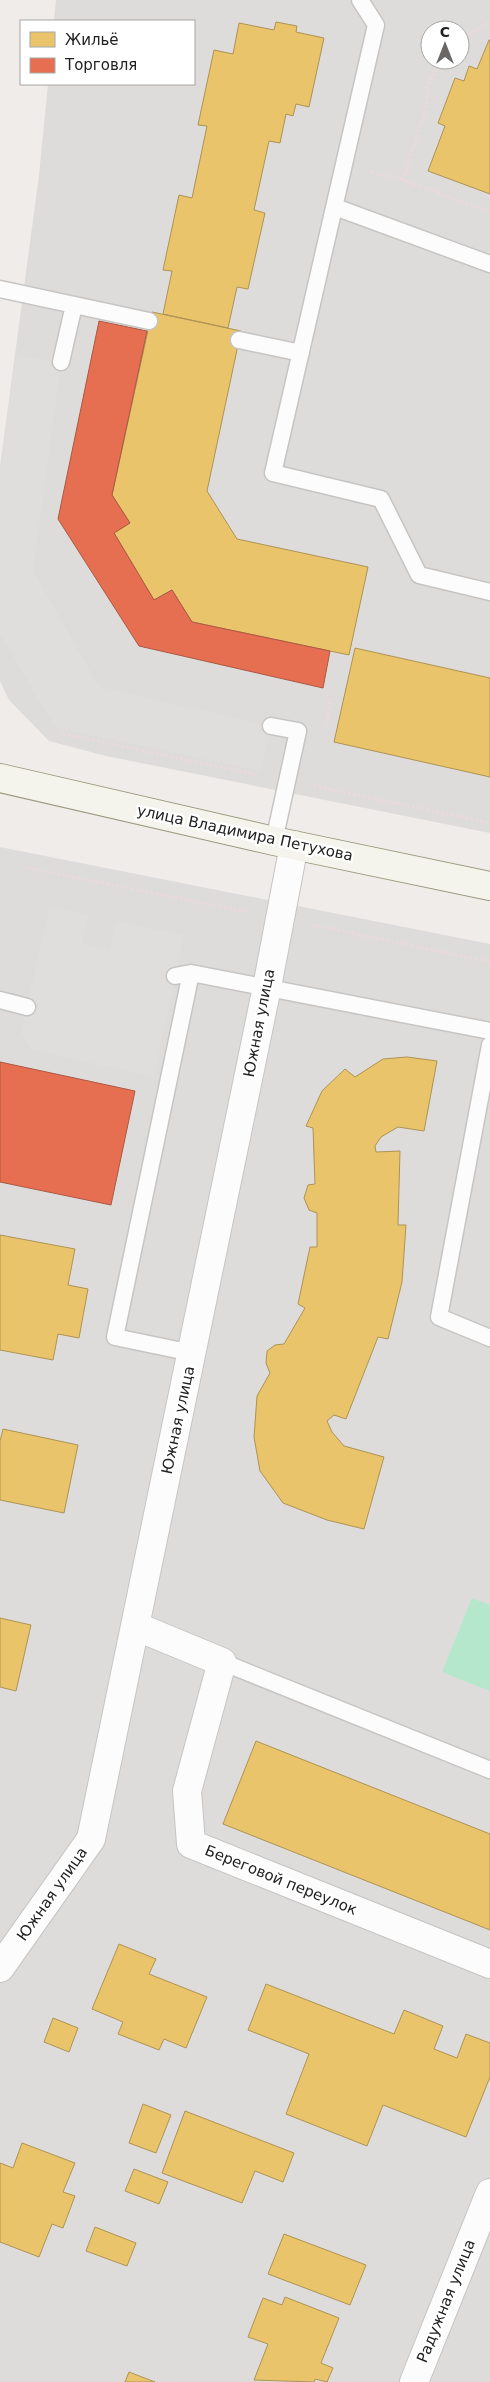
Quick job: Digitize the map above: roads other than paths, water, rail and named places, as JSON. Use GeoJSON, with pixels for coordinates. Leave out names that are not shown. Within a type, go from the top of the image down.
{"type":"FeatureCollection","features":[{"type":"Feature","properties":{"kind":"main road","name":"улица Владимира Петухова"},"geometry":{"type":"LineString","coordinates":[[0,778],[284,843],[490,886]]}},
{"type":"Feature","properties":{"kind":"street","name":"Южная улица"},"geometry":{"type":"LineString","coordinates":[[0,1968],[91,1839],[267,987],[284,843]]}},
{"type":"Feature","properties":{"kind":"street"},"geometry":{"type":"LineString","coordinates":[[135,1626],[222,1662]]}},
{"type":"Feature","properties":{"kind":"street","name":"Береговой переулок"},"geometry":{"type":"LineString","coordinates":[[222,1662],[187,1791],[191,1844],[490,1964]]}},
{"type":"Feature","properties":{"kind":"street","name":"Радужная улица"},"geometry":{"type":"LineString","coordinates":[[414,2382],[490,2193]]}},
{"type":"Feature","properties":{"kind":"lane"},"geometry":{"type":"LineString","coordinates":[[360,0],[376,24],[273,473],[381,499],[419,575],[490,592]]}},
{"type":"Feature","properties":{"kind":"lane"},"geometry":{"type":"LineString","coordinates":[[335,207],[490,264]]}},
{"type":"Feature","properties":{"kind":"lane"},"geometry":{"type":"LineString","coordinates":[[0,289],[149,321]]}},
{"type":"Feature","properties":{"kind":"lane"},"geometry":{"type":"LineString","coordinates":[[61,362],[74,305]]}},
{"type":"Feature","properties":{"kind":"lane"},"geometry":{"type":"LineString","coordinates":[[239,340],[301,353]]}},
{"type":"Feature","properties":{"kind":"lane"},"geometry":{"type":"LineString","coordinates":[[271,726],[298,731],[284,843]]}},
{"type":"Feature","properties":{"kind":"lane"},"geometry":{"type":"LineString","coordinates":[[192,1353],[115,1337],[183,975],[267,987],[490,1031]]}},
{"type":"Feature","properties":{"kind":"lane"},"geometry":{"type":"LineString","coordinates":[[0,1000],[27,1007]]}},
{"type":"Feature","properties":{"kind":"lane"},"geometry":{"type":"LineString","coordinates":[[490,1045],[439,1318],[490,1338]]}},
{"type":"Feature","properties":{"kind":"lane"},"geometry":{"type":"LineString","coordinates":[[222,1662],[490,1770]]}}]}
